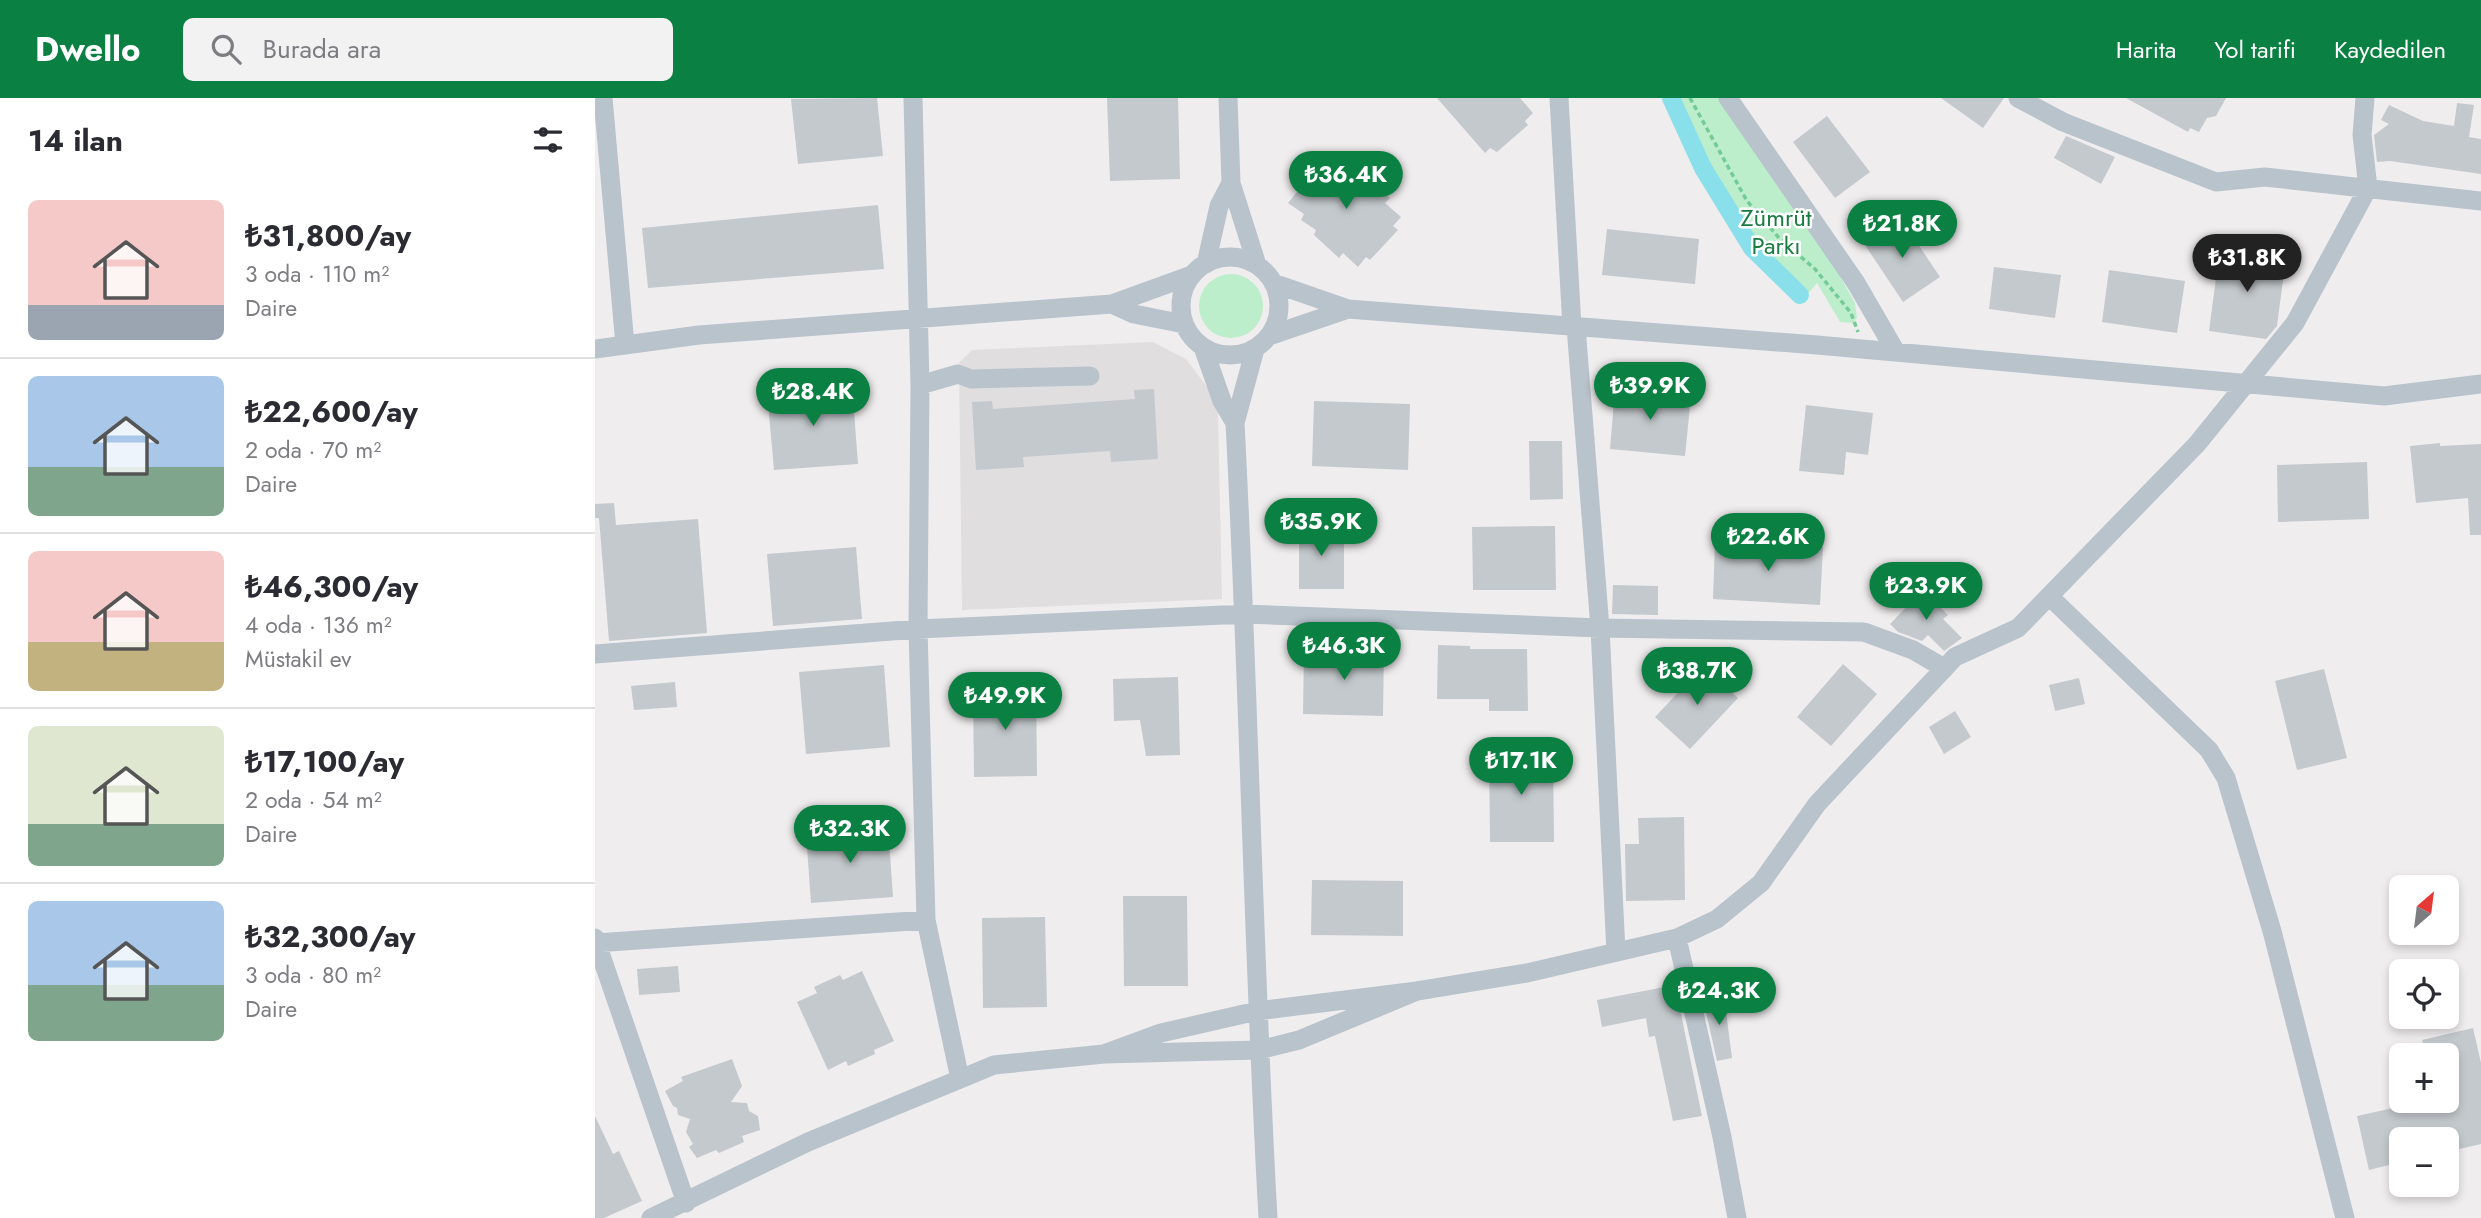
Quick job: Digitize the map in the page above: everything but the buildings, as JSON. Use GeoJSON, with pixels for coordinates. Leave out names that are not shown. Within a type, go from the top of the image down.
{"type":"FeatureCollection","features":[{"type":"Feature","properties":{"kind":"street"},"geometry":{"type":"LineString","coordinates":[[603,98],[625,345]]}},
{"type":"Feature","properties":{"kind":"street"},"geometry":{"type":"LineString","coordinates":[[913,98],[920,386],[918,629],[926,920],[960,1079]]}},
{"type":"Feature","properties":{"kind":"street"},"geometry":{"type":"LineString","coordinates":[[1228,98],[1231,183],[1257,265],[1273,283],[1279,307],[1262,342],[1235,423],[1245,614],[1257,1011],[1268,1218]]}},
{"type":"Feature","properties":{"kind":"street"},"geometry":{"type":"LineString","coordinates":[[1559,98],[1574,327],[1600,628],[1616,952]]}},
{"type":"Feature","properties":{"kind":"street"},"geometry":{"type":"LineString","coordinates":[[1728,98],[1856,283],[1896,352]]}},
{"type":"Feature","properties":{"kind":"street"},"geometry":{"type":"LineString","coordinates":[[2018,98],[2112,143],[2216,182],[2265,177],[2481,201]]}},
{"type":"Feature","properties":{"kind":"street"},"geometry":{"type":"LineString","coordinates":[[1104,1054],[1161,1033],[1257,1011],[1417,991],[1527,973],[1677,937],[1717,919],[1761,883],[1817,804],[1955,657],[2018,628],[2197,444],[2295,323],[2368,188],[2362,135],[2365,98]]}},
{"type":"Feature","properties":{"kind":"street"},"geometry":{"type":"LineString","coordinates":[[1231,183],[1219,206],[1199,269],[1181,297],[1184,324],[1203,347],[1222,401],[1235,423]]}},
{"type":"Feature","properties":{"kind":"street"},"geometry":{"type":"LineString","coordinates":[[595,349],[699,335],[1112,304],[1229,257],[1257,265]]}},
{"type":"Feature","properties":{"kind":"street"},"geometry":{"type":"LineString","coordinates":[[1273,283],[1349,309],[1896,352],[2384,396],[2481,384]]}},
{"type":"Feature","properties":{"kind":"street"},"geometry":{"type":"LineString","coordinates":[[1112,304],[1134,314],[1184,324]]}},
{"type":"Feature","properties":{"kind":"street"},"geometry":{"type":"LineString","coordinates":[[1203,347],[1227,356],[1349,309]]}},
{"type":"Feature","properties":{"kind":"street"},"geometry":{"type":"LineString","coordinates":[[920,386],[958,374],[971,379],[1090,376]]}},
{"type":"Feature","properties":{"kind":"street"},"geometry":{"type":"LineString","coordinates":[[2049,596],[2210,750],[2226,778],[2272,931],[2345,1218]]}},
{"type":"Feature","properties":{"kind":"street"},"geometry":{"type":"LineString","coordinates":[[595,654],[918,629],[1245,614],[1600,628],[1864,632],[1913,650],[1944,668]]}},
{"type":"Feature","properties":{"kind":"street"},"geometry":{"type":"LineString","coordinates":[[686,1203],[596,942],[926,920]]}},
{"type":"Feature","properties":{"kind":"street"},"geometry":{"type":"LineString","coordinates":[[1677,937],[1722,1137],[1737,1218]]}},
{"type":"Feature","properties":{"kind":"street"},"geometry":{"type":"LineString","coordinates":[[651,1218],[809,1142],[994,1065],[1104,1054],[1259,1050],[1299,1040],[1417,991]]}},
{"type":"Feature","properties":{"kind":"path"},"geometry":{"type":"LineString","coordinates":[[1690,98],[1747,201],[1780,239],[1815,269],[1851,313],[1858,327],[1860,349]]}},
{"type":"Feature","properties":{"kind":"shaded area"},"geometry":{"type":"Polygon","coordinates":[[[1153,342],[1186,359],[1210,391],[1218,414],[1222,599],[962,610],[959,363],[972,350],[1153,342]]]}},
{"type":"Feature","properties":{"kind":"green space","name":"Zümrüt Parkı"},"geometry":{"type":"Polygon","coordinates":[[[1662,98],[1721,98],[1834,266],[1855,303],[1857,318],[1853,323],[1840,322],[1817,283],[1801,302],[1753,254],[1701,170],[1662,98]]]}},
{"type":"Feature","properties":{"kind":"green space"},"geometry":{"type":"Polygon","coordinates":[[[1231,274],[1249,280],[1257,288],[1263,306],[1257,324],[1249,332],[1231,338],[1213,332],[1205,324],[1199,306],[1205,288],[1213,280],[1231,274]]]}},
{"type":"Feature","properties":{"kind":"waterway"},"geometry":{"type":"LineString","coordinates":[[1671,98],[1703,168],[1752,248],[1800,295]]}}]}
